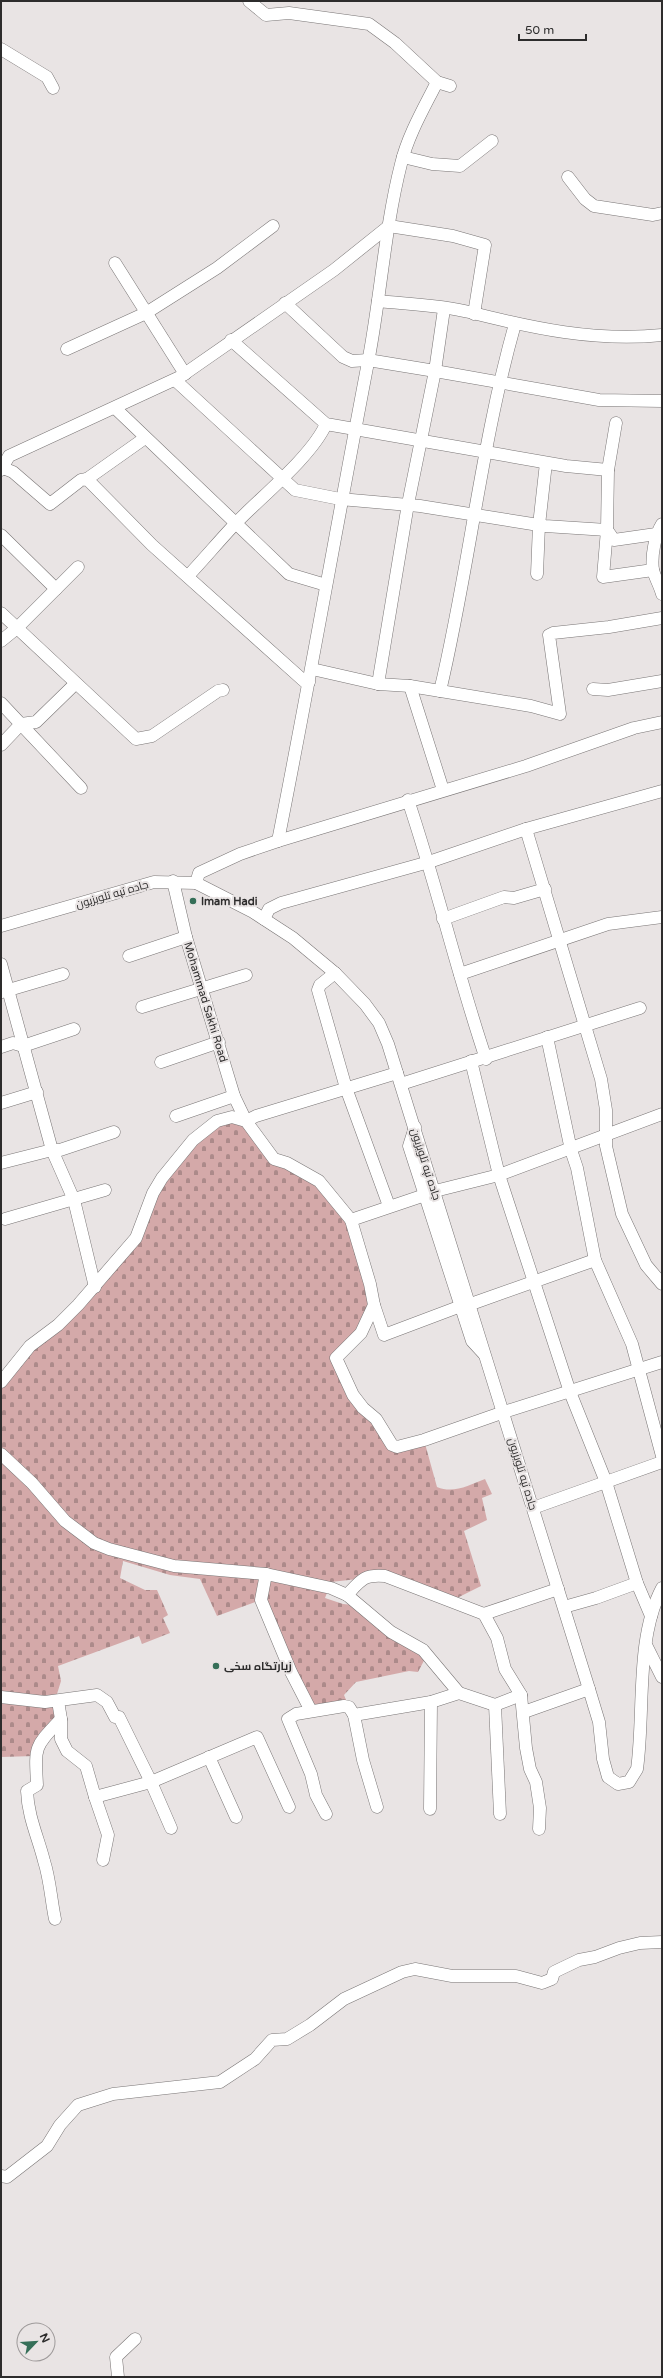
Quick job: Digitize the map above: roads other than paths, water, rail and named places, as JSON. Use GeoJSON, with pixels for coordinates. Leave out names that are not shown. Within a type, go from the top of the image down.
{"type":"FeatureCollection","features":[{"type":"Feature","properties":{"kind":"street"},"geometry":{"type":"LineString","coordinates":[[250,1],[266,16],[289,13],[369,24],[395,43],[437,82],[450,86]]}},
{"type":"Feature","properties":{"kind":"street"},"geometry":{"type":"LineString","coordinates":[[1,50],[47,77],[53,88]]}},
{"type":"Feature","properties":{"kind":"street"},"geometry":{"type":"LineString","coordinates":[[278,841],[310,682],[340,499],[368,360],[389,226],[403,157],[437,82]]}},
{"type":"Feature","properties":{"kind":"street"},"geometry":{"type":"LineString","coordinates":[[403,157],[432,164],[460,166],[492,141]]}},
{"type":"Feature","properties":{"kind":"street"},"geometry":{"type":"LineString","coordinates":[[568,177],[585,199],[594,206],[653,215],[662,213]]}},
{"type":"Feature","properties":{"kind":"street"},"geometry":{"type":"LineString","coordinates":[[67,349],[146,313],[217,268],[273,226]]}},
{"type":"Feature","properties":{"kind":"street"},"geometry":{"type":"LineString","coordinates":[[145,438],[87,479],[81,480],[50,504],[47,503],[13,472],[2,469],[9,456],[180,377],[231,340],[334,270],[389,226],[453,236],[485,245],[474,314]]}},
{"type":"Feature","properties":{"kind":"street"},"geometry":{"type":"LineString","coordinates":[[116,264],[146,313],[180,377],[295,490],[340,499],[408,504],[538,525],[607,530]]}},
{"type":"Feature","properties":{"kind":"street"},"geometry":{"type":"LineString","coordinates":[[378,301],[444,309],[474,314],[515,324],[601,337],[662,335]]}},
{"type":"Feature","properties":{"kind":"street"},"geometry":{"type":"LineString","coordinates":[[285,303],[342,357],[352,361],[368,360],[599,400],[662,401]]}},
{"type":"Feature","properties":{"kind":"street"},"geometry":{"type":"LineString","coordinates":[[378,684],[408,504],[435,371],[444,309]]}},
{"type":"Feature","properties":{"kind":"street"},"geometry":{"type":"LineString","coordinates":[[440,691],[453,634],[499,382],[515,324]]}},
{"type":"Feature","properties":{"kind":"street"},"geometry":{"type":"LineString","coordinates":[[231,340],[326,424],[422,439],[546,463],[608,470]]}},
{"type":"Feature","properties":{"kind":"street"},"geometry":{"type":"LineString","coordinates":[[115,408],[235,524],[290,574],[326,585]]}},
{"type":"Feature","properties":{"kind":"street"},"geometry":{"type":"LineString","coordinates":[[616,423],[608,470],[607,530],[603,577],[653,570]]}},
{"type":"Feature","properties":{"kind":"street"},"geometry":{"type":"LineString","coordinates":[[188,576],[235,524],[282,478],[322,434],[326,424]]}},
{"type":"Feature","properties":{"kind":"street"},"geometry":{"type":"LineString","coordinates":[[537,574],[538,525],[546,463]]}},
{"type":"Feature","properties":{"kind":"street"},"geometry":{"type":"LineString","coordinates":[[87,479],[124,518],[304,681],[310,682]]}},
{"type":"Feature","properties":{"kind":"street"},"geometry":{"type":"LineString","coordinates":[[607,530],[614,540],[659,529],[653,570],[662,594]]}},
{"type":"Feature","properties":{"kind":"street"},"geometry":{"type":"LineString","coordinates":[[1,535],[56,589]]}},
{"type":"Feature","properties":{"kind":"street"},"geometry":{"type":"LineString","coordinates":[[1,641],[17,628],[78,567]]}},
{"type":"Feature","properties":{"kind":"street"},"geometry":{"type":"LineString","coordinates":[[1,613],[75,684],[136,739],[152,736],[218,691],[223,690]]}},
{"type":"Feature","properties":{"kind":"street"},"geometry":{"type":"LineString","coordinates":[[312,669],[378,684],[410,686],[531,706],[560,714],[549,635],[553,632],[609,627],[662,618]]}},
{"type":"Feature","properties":{"kind":"street"},"geometry":{"type":"LineString","coordinates":[[593,689],[608,690],[662,681]]}},
{"type":"Feature","properties":{"kind":"street"},"geometry":{"type":"LineString","coordinates":[[1,745],[21,724],[36,722],[75,684]]}},
{"type":"Feature","properties":{"kind":"street"},"geometry":{"type":"LineString","coordinates":[[410,686],[443,790]]}},
{"type":"Feature","properties":{"kind":"street"},"geometry":{"type":"LineString","coordinates":[[1,703],[81,788]]}},
{"type":"Feature","properties":{"kind":"street"},"geometry":{"type":"LineString","coordinates":[[196,883],[199,873],[240,854],[408,800],[526,766],[634,728],[662,722]]}},
{"type":"Feature","properties":{"kind":"street"},"geometry":{"type":"LineString","coordinates":[[264,919],[269,909],[281,903],[429,862],[526,829],[662,790]]}},
{"type":"Feature","properties":{"kind":"street"},"geometry":{"type":"LineString","coordinates":[[408,800],[429,862],[444,920],[486,1059]]}},
{"type":"Feature","properties":{"kind":"street"},"geometry":{"type":"LineString","coordinates":[[526,829],[561,940],[601,1079],[606,1110],[606,1146],[622,1214],[646,1265],[662,1284]]}},
{"type":"Feature","properties":{"kind":"street","name":"جاده تپه تلویزیون"},"geometry":{"type":"LineString","coordinates":[[1,926],[154,882],[173,881],[196,883],[264,919],[293,938],[335,973],[365,1004],[379,1023],[399,1078],[415,1127],[430,1193],[466,1305],[487,1358],[599,1722],[604,1760],[608,1777],[618,1784],[629,1782],[637,1769],[640,1748],[646,1645],[651,1616],[662,1588]]}},
{"type":"Feature","properties":{"kind":"street","name":"Mohammad Sakhi Road"},"geometry":{"type":"LineString","coordinates":[[173,881],[186,937],[219,1042],[234,1096],[246,1121],[274,1159],[287,1163],[319,1181],[351,1220]]}},
{"type":"Feature","properties":{"kind":"street"},"geometry":{"type":"LineString","coordinates":[[444,920],[504,897],[514,898],[545,889]]}},
{"type":"Feature","properties":{"kind":"street"},"geometry":{"type":"LineString","coordinates":[[460,974],[608,924],[662,916]]}},
{"type":"Feature","properties":{"kind":"street"},"geometry":{"type":"LineString","coordinates":[[129,956],[186,937]]}},
{"type":"Feature","properties":{"kind":"street"},"geometry":{"type":"LineString","coordinates":[[1,964],[5,991],[37,1092],[52,1150],[74,1200],[95,1287]]}},
{"type":"Feature","properties":{"kind":"street"},"geometry":{"type":"LineString","coordinates":[[335,973],[320,985],[318,990],[346,1088],[389,1206]]}},
{"type":"Feature","properties":{"kind":"street"},"geometry":{"type":"LineString","coordinates":[[5,991],[63,974]]}},
{"type":"Feature","properties":{"kind":"street"},"geometry":{"type":"LineString","coordinates":[[142,1008],[246,976]]}},
{"type":"Feature","properties":{"kind":"street"},"geometry":{"type":"LineString","coordinates":[[1,1382],[30,1346],[58,1325],[95,1287],[136,1238],[153,1193],[162,1178],[193,1140],[217,1121],[232,1117],[246,1121],[346,1088],[486,1059],[547,1037],[640,1008]]}},
{"type":"Feature","properties":{"kind":"street"},"geometry":{"type":"LineString","coordinates":[[1,1047],[13,1043],[23,1046],[74,1029]]}},
{"type":"Feature","properties":{"kind":"street"},"geometry":{"type":"LineString","coordinates":[[547,1037],[571,1150],[577,1168],[595,1260],[632,1344],[662,1456]]}},
{"type":"Feature","properties":{"kind":"street"},"geometry":{"type":"LineString","coordinates":[[161,1062],[219,1042]]}},
{"type":"Feature","properties":{"kind":"street"},"geometry":{"type":"LineString","coordinates":[[471,1061],[499,1175],[536,1283],[570,1392],[606,1482],[637,1584],[651,1616]]}},
{"type":"Feature","properties":{"kind":"street"},"geometry":{"type":"LineString","coordinates":[[1,1103],[37,1092]]}},
{"type":"Feature","properties":{"kind":"street"},"geometry":{"type":"LineString","coordinates":[[176,1116],[234,1096]]}},
{"type":"Feature","properties":{"kind":"street"},"geometry":{"type":"LineString","coordinates":[[595,1260],[536,1283],[466,1305],[384,1335],[374,1305],[370,1284],[351,1220],[430,1193],[499,1175],[571,1150],[606,1134],[662,1114]]}},
{"type":"Feature","properties":{"kind":"street"},"geometry":{"type":"LineString","coordinates":[[1,1163],[52,1150],[60,1150],[114,1132]]}},
{"type":"Feature","properties":{"kind":"street"},"geometry":{"type":"LineString","coordinates":[[6,1220],[105,1190]]}},
{"type":"Feature","properties":{"kind":"street"},"geometry":{"type":"LineString","coordinates":[[374,1305],[361,1333],[336,1358],[353,1395],[363,1408],[376,1419],[392,1445],[397,1447],[424,1440],[504,1412],[662,1362]]}},
{"type":"Feature","properties":{"kind":"street"},"geometry":{"type":"LineString","coordinates":[[1,1454],[32,1482],[65,1521],[94,1543],[138,1558],[174,1566],[266,1574],[331,1588],[347,1595],[392,1632],[423,1650],[459,1693],[495,1705],[521,1695]]}},
{"type":"Feature","properties":{"kind":"street"},"geometry":{"type":"LineString","coordinates":[[533,1508],[662,1462]]}},
{"type":"Feature","properties":{"kind":"street"},"geometry":{"type":"LineString","coordinates":[[266,1574],[261,1600],[291,1672],[311,1711]]}},
{"type":"Feature","properties":{"kind":"street"},"geometry":{"type":"LineString","coordinates":[[347,1595],[362,1578],[374,1575],[385,1576],[484,1614],[558,1589]]}},
{"type":"Feature","properties":{"kind":"street"},"geometry":{"type":"LineString","coordinates":[[564,1607],[637,1584]]}},
{"type":"Feature","properties":{"kind":"street"},"geometry":{"type":"LineString","coordinates":[[484,1614],[497,1638],[505,1669],[521,1695],[524,1712],[526,1748],[530,1769],[536,1782],[540,1808],[539,1829]]}},
{"type":"Feature","properties":{"kind":"street"},"geometry":{"type":"LineString","coordinates":[[646,1645],[662,1676]]}},
{"type":"Feature","properties":{"kind":"street"},"geometry":{"type":"LineString","coordinates":[[524,1712],[589,1689]]}},
{"type":"Feature","properties":{"kind":"street"},"geometry":{"type":"LineString","coordinates":[[354,1715],[431,1702],[459,1693]]}},
{"type":"Feature","properties":{"kind":"street"},"geometry":{"type":"LineString","coordinates":[[1,1697],[45,1702],[97,1695],[107,1702],[115,1717],[119,1717],[151,1782],[171,1828]]}},
{"type":"Feature","properties":{"kind":"street"},"geometry":{"type":"LineString","coordinates":[[58,1701],[61,1719],[60,1739],[67,1751],[86,1766],[108,1835],[103,1860]]}},
{"type":"Feature","properties":{"kind":"street"},"geometry":{"type":"LineString","coordinates":[[430,1809],[431,1702]]}},
{"type":"Feature","properties":{"kind":"street"},"geometry":{"type":"LineString","coordinates":[[495,1705],[500,1814]]}},
{"type":"Feature","properties":{"kind":"street"},"geometry":{"type":"LineString","coordinates":[[326,1814],[316,1795],[311,1774],[288,1719],[296,1714],[311,1711],[326,1711],[344,1706],[349,1707],[354,1715],[363,1760],[377,1807]]}},
{"type":"Feature","properties":{"kind":"street"},"geometry":{"type":"LineString","coordinates":[[55,1919],[44,1861],[29,1813],[27,1791],[37,1785],[35,1755],[39,1742],[61,1719]]}},
{"type":"Feature","properties":{"kind":"street"},"geometry":{"type":"LineString","coordinates":[[95,1797],[151,1782],[257,1737],[290,1807]]}},
{"type":"Feature","properties":{"kind":"street"},"geometry":{"type":"LineString","coordinates":[[209,1757],[236,1817]]}},
{"type":"Feature","properties":{"kind":"street"},"geometry":{"type":"LineString","coordinates":[[1,2176],[7,2176],[47,2146],[60,2125],[78,2105],[113,2094],[220,2082],[255,2059],[272,2040],[287,2038],[310,2025],[344,1999],[402,1972],[415,1969],[452,1976],[516,1976],[542,1983],[552,1979],[554,1972],[563,1966],[579,1960],[595,1957],[640,1943],[662,1942]]}},
{"type":"Feature","properties":{"kind":"street"},"geometry":{"type":"LineString","coordinates":[[118,2377],[116,2357],[135,2339]]}},
{"type":"Feature","properties":{"kind":"place","name":"Imam Hadi"},"geometry":{"type":"Point","coordinates":[193,901]}},
{"type":"Feature","properties":{"kind":"place","name":"زیارتگاه سخی"},"geometry":{"type":"Point","coordinates":[216,1666]}}]}
